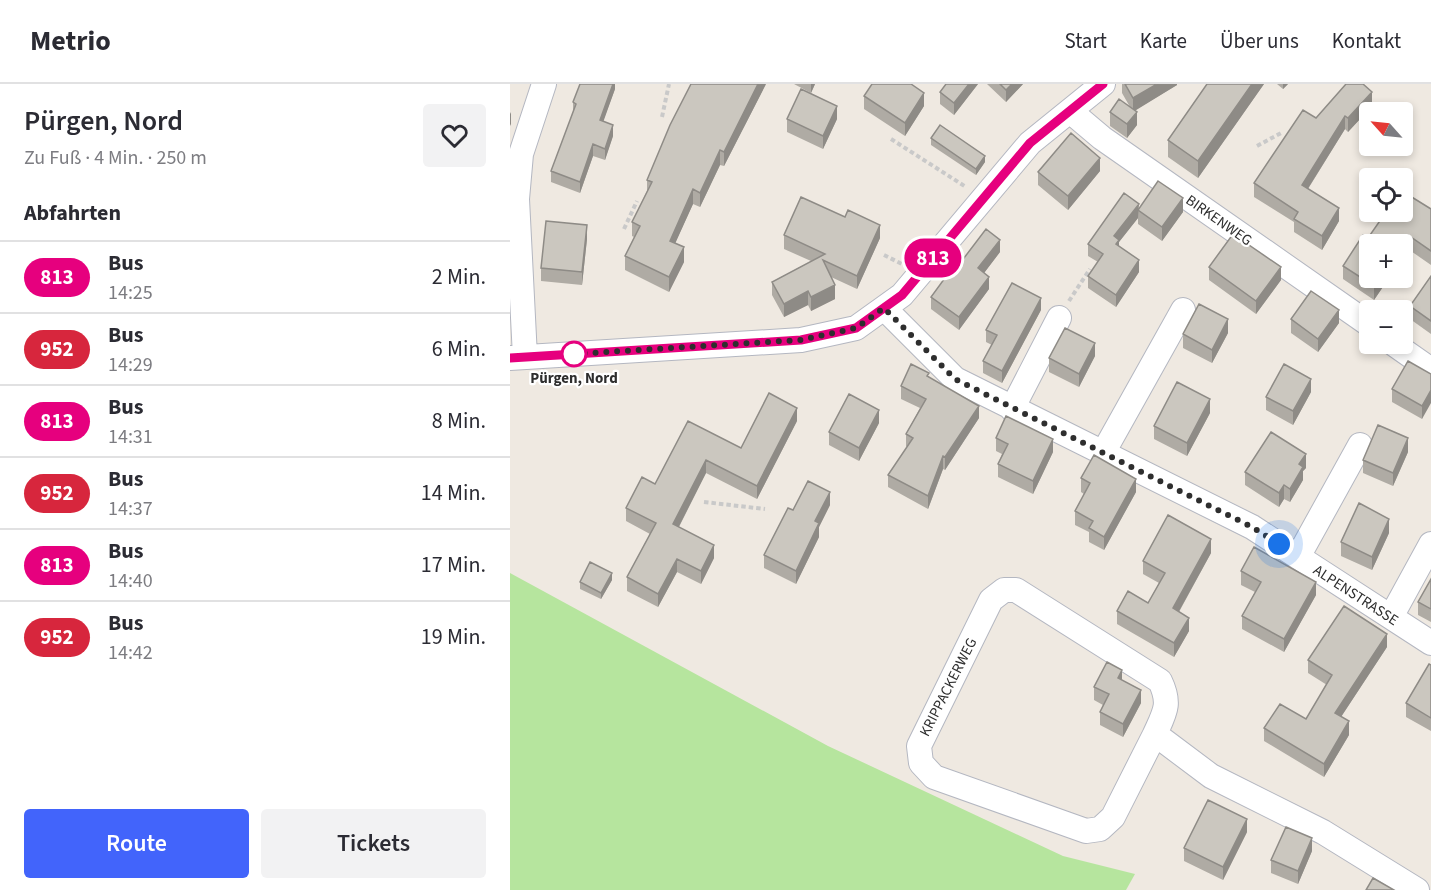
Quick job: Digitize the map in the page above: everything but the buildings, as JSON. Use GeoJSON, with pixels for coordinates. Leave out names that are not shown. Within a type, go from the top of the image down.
{"type":"FeatureCollection","features":[{"type":"Feature","properties":{"kind":"street"},"geometry":{"type":"LineString","coordinates":[[544,84],[521,154],[514,250],[518,358],[801,340],[856,328],[902,295],[1030,143],[1103,84]]}},
{"type":"Feature","properties":{"kind":"street","name":"BIRKENWEG"},"geometry":{"type":"LineString","coordinates":[[1070,111],[1102,138],[1359,318]]}},
{"type":"Feature","properties":{"kind":"street","name":"ALPENSTRASSE"},"geometry":{"type":"LineString","coordinates":[[884,308],[955,379],[1252,527],[1431,643]]}},
{"type":"Feature","properties":{"kind":"street"},"geometry":{"type":"LineString","coordinates":[[1103,453],[1184,310]]}},
{"type":"Feature","properties":{"kind":"street"},"geometry":{"type":"LineString","coordinates":[[1012,409],[1059,318]]}},
{"type":"Feature","properties":{"kind":"street"},"geometry":{"type":"LineString","coordinates":[[1408,354],[1431,370]]}},
{"type":"Feature","properties":{"kind":"street"},"geometry":{"type":"LineString","coordinates":[[1298,557],[1360,445]]}},
{"type":"Feature","properties":{"kind":"street"},"geometry":{"type":"LineString","coordinates":[[1391,617],[1431,544]]}},
{"type":"Feature","properties":{"kind":"street","name":"KRIPPACKERWEG"},"geometry":{"type":"LineString","coordinates":[[1004,590],[1016,590],[1160,681],[1167,694],[1166,709],[1155,734],[1113,818],[1100,829],[1086,831],[934,777],[921,763],[919,746],[991,600],[1004,590]]}},
{"type":"Feature","properties":{"kind":"street"},"geometry":{"type":"LineString","coordinates":[[1155,734],[1211,776],[1323,832],[1417,890]]}},
{"type":"Feature","properties":{"kind":"path"},"geometry":{"type":"LineString","coordinates":[[662,117],[669,84]]}},
{"type":"Feature","properties":{"kind":"path"},"geometry":{"type":"LineString","coordinates":[[1257,146],[1281,133]]}},
{"type":"Feature","properties":{"kind":"path"},"geometry":{"type":"LineString","coordinates":[[891,139],[983,199]]}},
{"type":"Feature","properties":{"kind":"path"},"geometry":{"type":"LineString","coordinates":[[624,229],[638,201]]}},
{"type":"Feature","properties":{"kind":"path"},"geometry":{"type":"LineString","coordinates":[[1059,318],[1090,269]]}},
{"type":"Feature","properties":{"kind":"path"},"geometry":{"type":"LineString","coordinates":[[704,502],[765,509]]}},
{"type":"Feature","properties":{"kind":"green space"},"geometry":{"type":"Polygon","coordinates":[[[510,573],[828,746],[1063,856],[1135,874],[1126,890],[510,890],[510,573]]]}},
{"type":"Feature","properties":{"kind":"bus line","name":"813"},"geometry":{"type":"LineString","coordinates":[[510,358],[801,340],[856,328],[902,295],[1030,143],[1103,84]]}},
{"type":"Feature","properties":{"kind":"place","name":"Pürgen, Nord"},"geometry":{"type":"Point","coordinates":[574,354]}},
{"type":"Feature","properties":{"kind":"route"},"geometry":{"type":"LineString","coordinates":[[574,354],[801,340],[856,328],[884,308],[955,379],[1252,527],[1279,544]]}}]}
